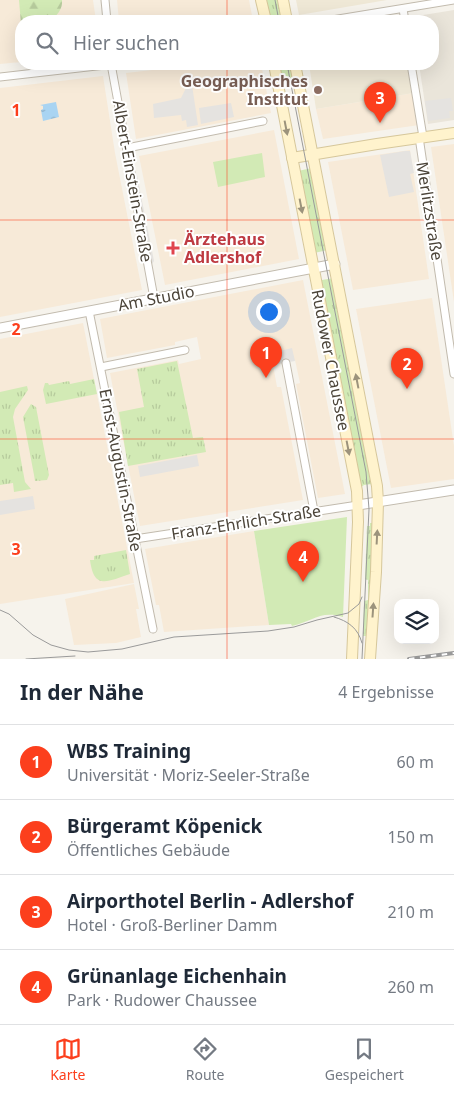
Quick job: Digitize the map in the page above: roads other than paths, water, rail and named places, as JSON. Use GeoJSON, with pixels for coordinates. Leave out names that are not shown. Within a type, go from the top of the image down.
{"type":"FeatureCollection","features":[{"type":"Feature","properties":{"kind":"main road"},"geometry":{"type":"LineString","coordinates":[[262,0],[265,15]]}},
{"type":"Feature","properties":{"kind":"main road"},"geometry":{"type":"LineString","coordinates":[[283,0],[286,15]]}},
{"type":"Feature","properties":{"kind":"main road","name":"Rudower Chaussee"},"geometry":{"type":"LineString","coordinates":[[275,70],[356,486],[358,505],[352,659]]}},
{"type":"Feature","properties":{"kind":"main road","name":"Rudower Chaussee"},"geometry":{"type":"LineString","coordinates":[[297,70],[377,486],[378,502],[370,659]]}},
{"type":"Feature","properties":{"kind":"main road"},"geometry":{"type":"LineString","coordinates":[[292,158],[454,133]]}},
{"type":"Feature","properties":{"kind":"street"},"geometry":{"type":"LineString","coordinates":[[105,0],[106,15]]}},
{"type":"Feature","properties":{"kind":"street"},"geometry":{"type":"LineString","coordinates":[[365,15],[454,0]]}},
{"type":"Feature","properties":{"kind":"street"},"geometry":{"type":"LineString","coordinates":[[404,9],[404,15]]}},
{"type":"Feature","properties":{"kind":"street"},"geometry":{"type":"LineString","coordinates":[[0,76],[56,70]]}},
{"type":"Feature","properties":{"kind":"street","name":"Albert-Einstein-Straße"},"geometry":{"type":"LineString","coordinates":[[113,70],[154,298]]}},
{"type":"Feature","properties":{"kind":"street","name":"Merlitzstraße"},"geometry":{"type":"LineString","coordinates":[[413,70],[454,374]]}},
{"type":"Feature","properties":{"kind":"street"},"geometry":{"type":"LineString","coordinates":[[127,148],[262,121]]}},
{"type":"Feature","properties":{"kind":"street","name":"Am Studio"},"geometry":{"type":"LineString","coordinates":[[0,328],[334,264]]}},
{"type":"Feature","properties":{"kind":"street","name":"Ernst-Augustin-Straße"},"geometry":{"type":"LineString","coordinates":[[89,311],[153,629]]}},
{"type":"Feature","properties":{"kind":"street"},"geometry":{"type":"LineString","coordinates":[[101,367],[185,350]]}},
{"type":"Feature","properties":{"kind":"street"},"geometry":{"type":"LineString","coordinates":[[286,363],[314,510]]}},
{"type":"Feature","properties":{"kind":"street"},"geometry":{"type":"LineString","coordinates":[[358,505],[454,490]]}},
{"type":"Feature","properties":{"kind":"street","name":"Franz-Ehrlich-Straße"},"geometry":{"type":"LineString","coordinates":[[135,539],[314,510],[358,505]]}},
{"type":"Feature","properties":{"kind":"water"},"geometry":{"type":"Polygon","coordinates":[[[56,102],[59,117],[43,121],[41,110],[43,106],[40,105],[56,102]]]}},
{"type":"Feature","properties":{"kind":"tram line"},"geometry":{"type":"LineString","coordinates":[[275,0],[278,15]]}},
{"type":"Feature","properties":{"kind":"tram line"},"geometry":{"type":"LineString","coordinates":[[288,70],[366,472],[369,509],[362,659]]}},
{"type":"Feature","properties":{"kind":"tram line"},"geometry":{"type":"LineString","coordinates":[[0,610],[9,614],[33,635],[51,645],[69,650],[88,652],[122,649],[174,637],[268,631],[294,627],[348,613],[359,604],[362,597]]}},
{"type":"Feature","properties":{"kind":"tram line"},"geometry":{"type":"LineString","coordinates":[[334,617],[352,626],[358,633],[362,643]]}},
{"type":"Feature","properties":{"kind":"tram line"},"geometry":{"type":"LineString","coordinates":[[26,659],[75,656]]}},
{"type":"Feature","properties":{"kind":"railway"},"geometry":{"type":"LineString","coordinates":[[409,659],[454,653]]}},
{"type":"Feature","properties":{"kind":"place","name":"Geographisches Institut"},"geometry":{"type":"Point","coordinates":[318,90]}},
{"type":"Feature","properties":{"kind":"place","name":"Airporthotel Berlin - Adlershof"},"geometry":{"type":"Point","coordinates":[380,123]}},
{"type":"Feature","properties":{"kind":"place","name":"Ärztehaus Adlershof"},"geometry":{"type":"Point","coordinates":[173,248]}},
{"type":"Feature","properties":{"kind":"place","name":"WBS Training"},"geometry":{"type":"Point","coordinates":[266,378]}},
{"type":"Feature","properties":{"kind":"place","name":"Bürgeramt Köpenick"},"geometry":{"type":"Point","coordinates":[407,389]}},
{"type":"Feature","properties":{"kind":"place","name":"Grünanlage Eichenhain"},"geometry":{"type":"Point","coordinates":[303,582]}}]}
